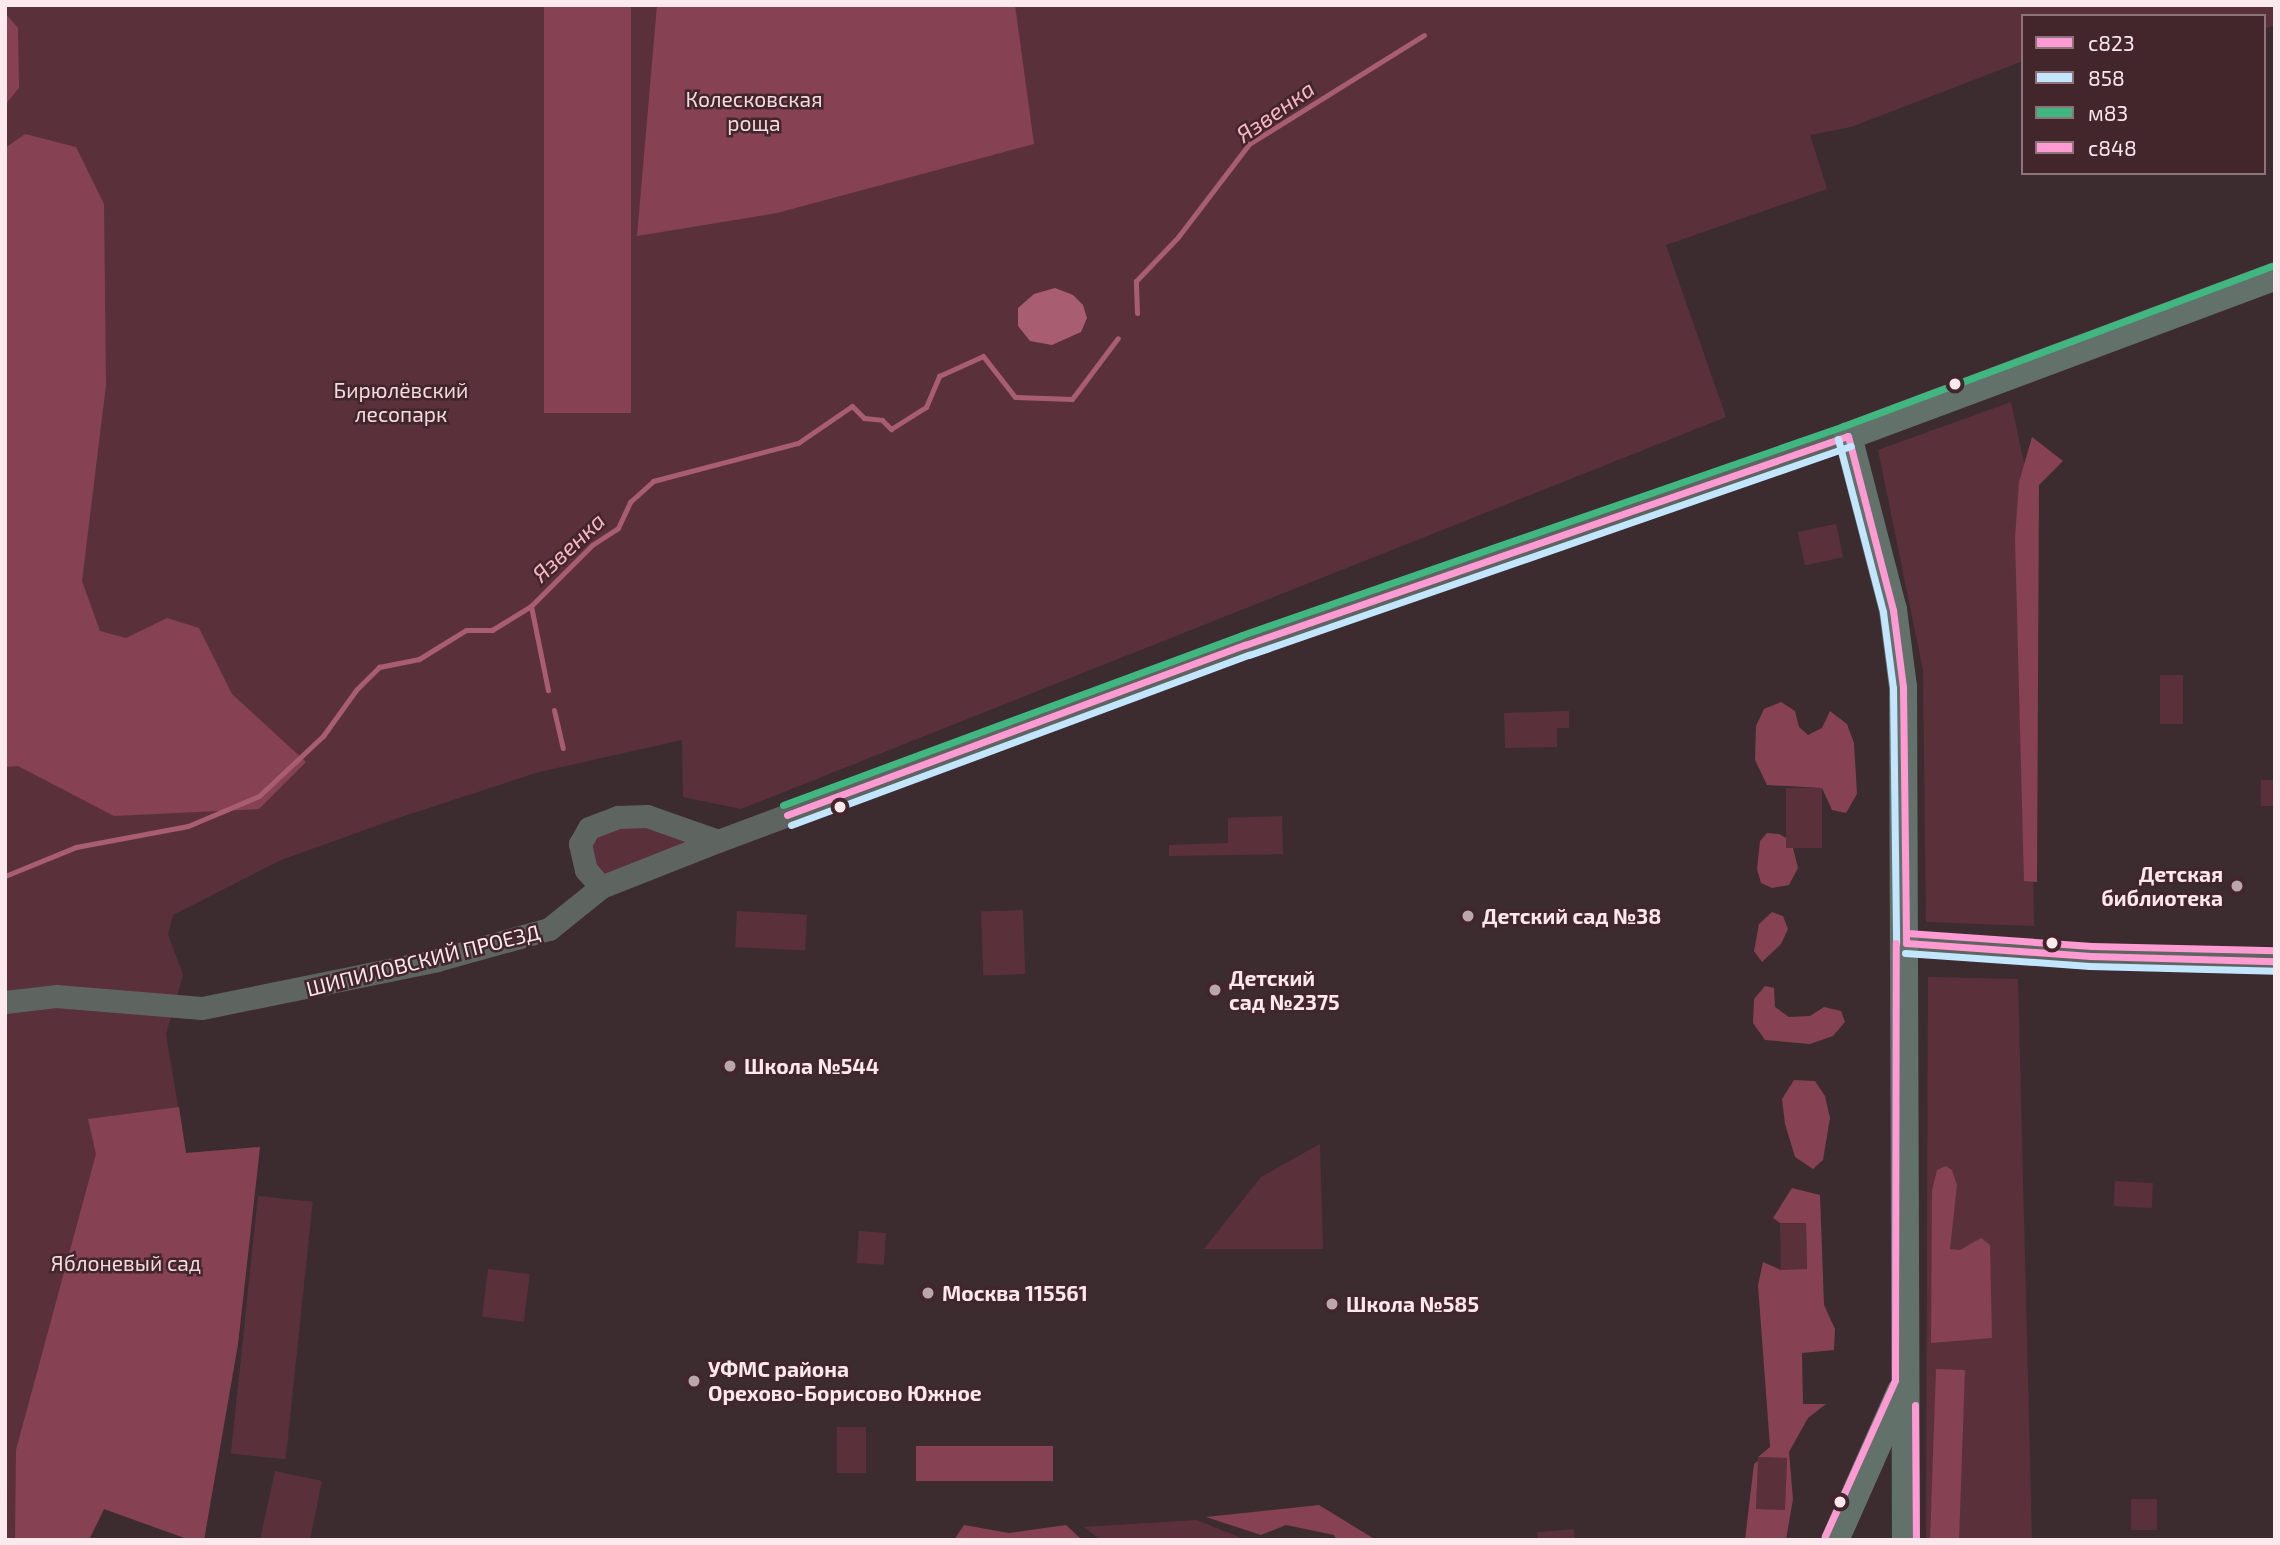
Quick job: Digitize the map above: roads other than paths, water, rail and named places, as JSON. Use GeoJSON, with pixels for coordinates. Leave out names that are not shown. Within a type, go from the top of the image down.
{"type":"FeatureCollection","features":[{"type":"Feature","properties":{"kind":"main road","name":"ШИПИЛОВСКИЙ ПРОЕЗД"},"geometry":{"type":"LineString","coordinates":[[1848,436],[2275,276]]}},
{"type":"Feature","properties":{"kind":"main road"},"geometry":{"type":"LineString","coordinates":[[1848,436],[1893,610],[1903,687],[1906,1540]]}},
{"type":"Feature","properties":{"kind":"main road"},"geometry":{"type":"LineString","coordinates":[[1835,1540],[1905,1382]]}},
{"type":"Feature","properties":{"kind":"street","name":"ШИПИЛОВСКИЙ ПРОЕЗД"},"geometry":{"type":"LineString","coordinates":[[5,1002],[56,996],[202,1008],[283,994],[437,960],[549,929],[601,887],[718,841],[1232,650],[1848,436]]}},
{"type":"Feature","properties":{"kind":"street"},"geometry":{"type":"LineString","coordinates":[[601,887],[586,870],[580,844],[589,828],[618,817],[647,816],[718,841]]}},
{"type":"Feature","properties":{"kind":"street"},"geometry":{"type":"LineString","coordinates":[[1906,943],[2091,956],[2275,961]]}},
{"type":"Feature","properties":{"kind":"waterway","name":"Язвенка"},"geometry":{"type":"LineString","coordinates":[[1137,313],[1136,281],[1178,237],[1249,144],[1424,35]]}},
{"type":"Feature","properties":{"kind":"waterway","name":"Язвенка"},"geometry":{"type":"LineString","coordinates":[[5,876],[76,847],[188,826],[259,796],[323,736],[356,690],[379,667],[419,659],[466,630],[492,630],[531,606],[592,545],[618,528],[630,502],[653,481],[798,443],[852,406],[864,418],[882,420],[891,429],[926,407],[939,376],[983,356],[1015,397],[1072,399],[1118,338]]}},
{"type":"Feature","properties":{"kind":"waterway"},"geometry":{"type":"LineString","coordinates":[[531,606],[548,690]]}},
{"type":"Feature","properties":{"kind":"waterway"},"geometry":{"type":"LineString","coordinates":[[554,710],[563,748]]}},
{"type":"Feature","properties":{"kind":"place","name":"Детская библиотека"},"geometry":{"type":"Point","coordinates":[2237,886]}},
{"type":"Feature","properties":{"kind":"place","name":"Детский сад №38"},"geometry":{"type":"Point","coordinates":[1468,916]}},
{"type":"Feature","properties":{"kind":"place","name":"Детский сад №2375"},"geometry":{"type":"Point","coordinates":[1215,990]}},
{"type":"Feature","properties":{"kind":"place","name":"Школа №544"},"geometry":{"type":"Point","coordinates":[730,1066]}},
{"type":"Feature","properties":{"kind":"place","name":"Москва 115561"},"geometry":{"type":"Point","coordinates":[928,1293]}},
{"type":"Feature","properties":{"kind":"place","name":"Школа №585"},"geometry":{"type":"Point","coordinates":[1332,1304]}},
{"type":"Feature","properties":{"kind":"place","name":"УФМС района Орехово-Борисово Южное"},"geometry":{"type":"Point","coordinates":[694,1381]}},
{"type":"Feature","properties":{"kind":"park label","name":"Колесковская роща"},"geometry":{"type":"Point","coordinates":[754,111]}},
{"type":"Feature","properties":{"kind":"park label","name":"Бирюлёвский лесопарк"},"geometry":{"type":"Point","coordinates":[401,402]}},
{"type":"Feature","properties":{"kind":"park label","name":"Яблоневый сад"},"geometry":{"type":"Point","coordinates":[126,1263]}}]}
